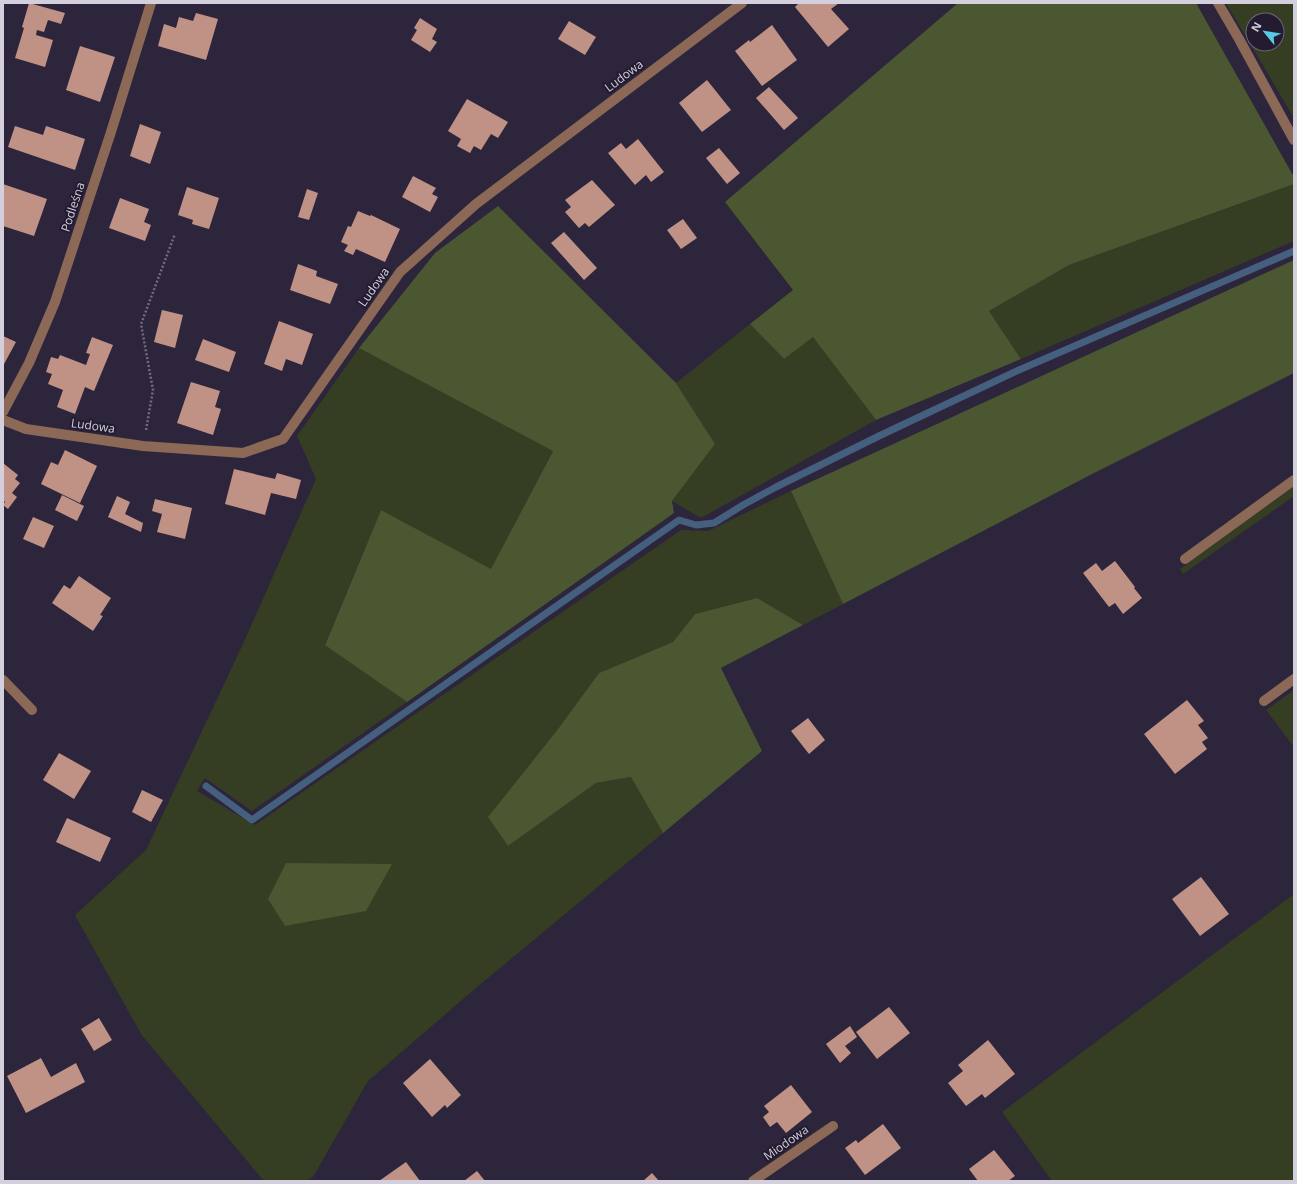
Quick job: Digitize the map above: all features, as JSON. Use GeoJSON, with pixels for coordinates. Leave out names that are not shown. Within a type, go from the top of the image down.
{"type":"FeatureCollection","features":[{"type":"Feature","properties":{"kind":"street","name":"Podleśna"},"geometry":{"type":"LineString","coordinates":[[3,412],[29,363],[55,302],[111,132],[151,3]]}},
{"type":"Feature","properties":{"kind":"street","name":"Ludowa"},"geometry":{"type":"LineString","coordinates":[[3,420],[26,429],[143,446],[243,452],[283,439],[400,272],[476,204],[742,3]]}},
{"type":"Feature","properties":{"kind":"street"},"geometry":{"type":"LineString","coordinates":[[1218,3],[1294,140]]}},
{"type":"Feature","properties":{"kind":"street"},"geometry":{"type":"LineString","coordinates":[[1185,559],[1294,480]]}},
{"type":"Feature","properties":{"kind":"street"},"geometry":{"type":"LineString","coordinates":[[1264,701],[1294,679]]}},
{"type":"Feature","properties":{"kind":"street"},"geometry":{"type":"LineString","coordinates":[[3,680],[32,710]]}},
{"type":"Feature","properties":{"kind":"street","name":"Miodowa"},"geometry":{"type":"LineString","coordinates":[[753,1181],[832,1126]]}},
{"type":"Feature","properties":{"kind":"path"},"geometry":{"type":"LineString","coordinates":[[143,446],[153,390],[141,324],[175,234]]}},
{"type":"Feature","properties":{"kind":"green space"},"geometry":{"type":"Polygon","coordinates":[[[958,3],[1196,3],[1294,177],[1294,184],[1069,265],[989,311],[1021,359],[876,420],[813,337],[784,359],[750,324],[793,290],[725,202],[958,3]]]}},
{"type":"Feature","properties":{"kind":"green space"},"geometry":{"type":"Polygon","coordinates":[[[1226,3],[1294,3],[1294,118],[1255,52],[1285,52],[1285,12],[1245,12],[1245,35],[1226,3]]]}},
{"type":"Feature","properties":{"kind":"green space"},"geometry":{"type":"Polygon","coordinates":[[[1294,184],[1294,241],[1021,359],[989,311],[1069,265],[1294,184]]]}},
{"type":"Feature","properties":{"kind":"green space"},"geometry":{"type":"Polygon","coordinates":[[[498,206],[676,383],[715,444],[672,501],[674,513],[407,702],[325,645],[381,510],[491,569],[553,451],[359,348],[435,253],[498,206]]]}},
{"type":"Feature","properties":{"kind":"green space"},"geometry":{"type":"Polygon","coordinates":[[[1294,260],[1294,373],[1096,472],[843,604],[791,491],[1294,260]]]}},
{"type":"Feature","properties":{"kind":"green space"},"geometry":{"type":"Polygon","coordinates":[[[750,324],[784,359],[813,336],[876,420],[701,518],[672,501],[715,444],[676,383],[750,324]]]}},
{"type":"Feature","properties":{"kind":"green space"},"geometry":{"type":"Polygon","coordinates":[[[359,348],[553,450],[491,570],[381,510],[325,644],[407,702],[252,811],[205,778],[197,791],[255,825],[681,530],[708,531],[791,491],[843,604],[803,625],[757,598],[695,614],[673,642],[599,673],[555,733],[508,846],[596,783],[631,777],[663,833],[477,987],[368,1081],[313,1177],[305,1181],[264,1181],[141,1034],[75,915],[146,850],[242,646],[316,479],[297,436],[359,348]]]}},
{"type":"Feature","properties":{"kind":"green space"},"geometry":{"type":"Polygon","coordinates":[[[1294,486],[1294,496],[1183,574],[1180,569],[1294,486]]]}},
{"type":"Feature","properties":{"kind":"green space"},"geometry":{"type":"Polygon","coordinates":[[[757,598],[803,625],[721,668],[762,751],[663,833],[631,777],[596,783],[508,846],[488,817],[555,733],[599,673],[673,642],[695,614],[757,598]]]}},
{"type":"Feature","properties":{"kind":"green space"},"geometry":{"type":"Polygon","coordinates":[[[1294,690],[1294,747],[1266,710],[1294,690]]]}},
{"type":"Feature","properties":{"kind":"green space"},"geometry":{"type":"Polygon","coordinates":[[[286,863],[392,864],[366,911],[285,926],[268,899],[286,863]]]}},
{"type":"Feature","properties":{"kind":"green space"},"geometry":{"type":"Polygon","coordinates":[[[1294,894],[1294,1181],[1052,1181],[1002,1112],[1294,894]]]}},
{"type":"Feature","properties":{"kind":"building"},"geometry":{"type":"Polygon","coordinates":[[[29,3],[65,13],[61,24],[48,20],[44,32],[37,30],[36,35],[53,40],[45,67],[15,58],[24,28],[22,27],[29,3]]]}},
{"type":"Feature","properties":{"kind":"building"},"geometry":{"type":"Polygon","coordinates":[[[799,3],[839,3],[831,9],[849,29],[828,47],[795,7],[799,3]]]}},
{"type":"Feature","properties":{"kind":"building"},"geometry":{"type":"Polygon","coordinates":[[[196,13],[218,19],[206,60],[158,46],[164,24],[176,28],[179,17],[193,21],[196,13]]]}},
{"type":"Feature","properties":{"kind":"building"},"geometry":{"type":"Polygon","coordinates":[[[420,18],[437,29],[432,39],[437,42],[430,52],[411,40],[417,30],[414,28],[420,18]]]}},
{"type":"Feature","properties":{"kind":"building"},"geometry":{"type":"Polygon","coordinates":[[[569,21],[596,37],[585,55],[558,39],[569,21]]]}},
{"type":"Feature","properties":{"kind":"building"},"geometry":{"type":"Polygon","coordinates":[[[772,25],[797,60],[762,86],[735,51],[749,40],[750,42],[772,25]]]}},
{"type":"Feature","properties":{"kind":"building"},"geometry":{"type":"Polygon","coordinates":[[[80,46],[115,57],[100,102],[66,90],[80,46]]]}},
{"type":"Feature","properties":{"kind":"building"},"geometry":{"type":"Polygon","coordinates":[[[707,80],[731,110],[702,132],[679,103],[707,80]]]}},
{"type":"Feature","properties":{"kind":"building"},"geometry":{"type":"Polygon","coordinates":[[[769,87],[798,118],[784,130],[756,98],[769,87]]]}},
{"type":"Feature","properties":{"kind":"building"},"geometry":{"type":"Polygon","coordinates":[[[467,99],[508,122],[498,138],[491,134],[481,150],[474,146],[470,153],[457,146],[461,139],[448,131],[467,99]]]}},
{"type":"Feature","properties":{"kind":"building"},"geometry":{"type":"Polygon","coordinates":[[[140,124],[161,132],[150,164],[130,156],[140,124]]]}},
{"type":"Feature","properties":{"kind":"building"},"geometry":{"type":"Polygon","coordinates":[[[15,126],[43,135],[46,126],[85,139],[75,170],[8,147],[15,126]]]}},
{"type":"Feature","properties":{"kind":"building"},"geometry":{"type":"Polygon","coordinates":[[[638,139],[664,172],[651,182],[646,175],[635,185],[608,153],[621,143],[626,149],[638,139]]]}},
{"type":"Feature","properties":{"kind":"building"},"geometry":{"type":"Polygon","coordinates":[[[719,148],[740,173],[727,184],[706,158],[719,148]]]}},
{"type":"Feature","properties":{"kind":"building"},"geometry":{"type":"Polygon","coordinates":[[[413,176],[436,188],[432,194],[438,197],[430,212],[402,197],[413,176]]]}},
{"type":"Feature","properties":{"kind":"building"},"geometry":{"type":"Polygon","coordinates":[[[592,180],[615,205],[589,227],[585,223],[579,228],[565,212],[571,207],[565,200],[592,180]]]}},
{"type":"Feature","properties":{"kind":"building"},"geometry":{"type":"Polygon","coordinates":[[[3,184],[47,199],[34,236],[3,226],[3,184]]]}},
{"type":"Feature","properties":{"kind":"building"},"geometry":{"type":"Polygon","coordinates":[[[187,187],[219,198],[209,229],[192,224],[193,220],[178,215],[187,187]]]}},
{"type":"Feature","properties":{"kind":"building"},"geometry":{"type":"Polygon","coordinates":[[[307,189],[318,193],[309,220],[298,217],[307,189]]]}},
{"type":"Feature","properties":{"kind":"building"},"geometry":{"type":"Polygon","coordinates":[[[120,198],[149,209],[144,222],[151,225],[145,241],[109,228],[120,198]]]}},
{"type":"Feature","properties":{"kind":"building"},"geometry":{"type":"Polygon","coordinates":[[[358,211],[370,216],[371,215],[400,229],[385,262],[356,249],[353,255],[344,251],[348,245],[341,242],[348,226],[351,227],[358,211]]]}},
{"type":"Feature","properties":{"kind":"building"},"geometry":{"type":"Polygon","coordinates":[[[683,219],[697,238],[681,249],[667,230],[683,219]]]}},
{"type":"Feature","properties":{"kind":"building"},"geometry":{"type":"Polygon","coordinates":[[[564,232],[597,268],[584,280],[551,243],[564,232]]]}},
{"type":"Feature","properties":{"kind":"building"},"geometry":{"type":"Polygon","coordinates":[[[298,264],[317,271],[316,276],[338,284],[330,304],[290,290],[298,264]]]}},
{"type":"Feature","properties":{"kind":"building"},"geometry":{"type":"Polygon","coordinates":[[[162,310],[183,315],[175,348],[154,342],[162,310]]]}},
{"type":"Feature","properties":{"kind":"building"},"geometry":{"type":"Polygon","coordinates":[[[279,321],[313,334],[302,365],[286,359],[282,371],[264,364],[279,321]]]}},
{"type":"Feature","properties":{"kind":"building"},"geometry":{"type":"Polygon","coordinates":[[[3,336],[16,342],[3,366],[3,336]]]}},
{"type":"Feature","properties":{"kind":"building"},"geometry":{"type":"Polygon","coordinates":[[[92,337],[113,345],[94,391],[85,387],[75,414],[57,407],[63,390],[48,384],[52,374],[46,372],[51,357],[58,359],[60,355],[86,365],[90,354],[86,353],[92,337]]]}},
{"type":"Feature","properties":{"kind":"building"},"geometry":{"type":"Polygon","coordinates":[[[203,339],[236,352],[229,372],[195,360],[203,339]]]}},
{"type":"Feature","properties":{"kind":"building"},"geometry":{"type":"Polygon","coordinates":[[[191,382],[220,391],[215,407],[221,409],[213,435],[177,423],[191,382]]]}},
{"type":"Feature","properties":{"kind":"building"},"geometry":{"type":"Polygon","coordinates":[[[65,450],[97,466],[80,503],[41,484],[51,462],[58,465],[65,450]]]}},
{"type":"Feature","properties":{"kind":"building"},"geometry":{"type":"Polygon","coordinates":[[[3,463],[18,475],[15,479],[20,483],[12,493],[17,497],[8,509],[3,505],[5,502],[3,500],[3,463]]]}},
{"type":"Feature","properties":{"kind":"building"},"geometry":{"type":"Polygon","coordinates":[[[234,469],[275,479],[277,473],[301,480],[296,499],[271,493],[265,515],[225,504],[234,469]]]}},
{"type":"Feature","properties":{"kind":"building"},"geometry":{"type":"Polygon","coordinates":[[[62,495],[84,506],[77,521],[55,510],[62,495]]]}},
{"type":"Feature","properties":{"kind":"building"},"geometry":{"type":"Polygon","coordinates":[[[117,496],[130,502],[125,514],[143,523],[141,532],[108,517],[117,496]]]}},
{"type":"Feature","properties":{"kind":"building"},"geometry":{"type":"Polygon","coordinates":[[[155,499],[192,508],[185,539],[157,532],[162,514],[152,511],[155,499]]]}},
{"type":"Feature","properties":{"kind":"building"},"geometry":{"type":"Polygon","coordinates":[[[33,517],[54,526],[44,548],[23,539],[33,517]]]}},
{"type":"Feature","properties":{"kind":"building"},"geometry":{"type":"Polygon","coordinates":[[[1115,561],[1142,598],[1123,614],[1115,603],[1109,607],[1083,573],[1096,563],[1102,571],[1115,561]]]}},
{"type":"Feature","properties":{"kind":"building"},"geometry":{"type":"Polygon","coordinates":[[[79,576],[111,598],[100,615],[103,616],[93,631],[52,603],[64,585],[70,589],[79,576]]]}},
{"type":"Feature","properties":{"kind":"building"},"geometry":{"type":"Polygon","coordinates":[[[1187,700],[1204,721],[1198,725],[1208,738],[1202,742],[1207,749],[1175,774],[1144,734],[1187,700]]]}},
{"type":"Feature","properties":{"kind":"building"},"geometry":{"type":"Polygon","coordinates":[[[808,718],[825,740],[809,754],[791,731],[808,718]]]}},
{"type":"Feature","properties":{"kind":"building"},"geometry":{"type":"Polygon","coordinates":[[[59,753],[91,771],[74,799],[43,780],[59,753]]]}},
{"type":"Feature","properties":{"kind":"building"},"geometry":{"type":"Polygon","coordinates":[[[142,790],[163,800],[151,822],[132,812],[142,790]]]}},
{"type":"Feature","properties":{"kind":"building"},"geometry":{"type":"Polygon","coordinates":[[[67,818],[111,838],[100,862],[56,842],[67,818]]]}},
{"type":"Feature","properties":{"kind":"building"},"geometry":{"type":"Polygon","coordinates":[[[1201,877],[1229,914],[1200,936],[1172,899],[1201,877]]]}},
{"type":"Feature","properties":{"kind":"building"},"geometry":{"type":"Polygon","coordinates":[[[889,1007],[910,1033],[877,1059],[856,1032],[889,1007]]]}},
{"type":"Feature","properties":{"kind":"building"},"geometry":{"type":"Polygon","coordinates":[[[99,1018],[112,1040],[94,1051],[81,1029],[99,1018]]]}},
{"type":"Feature","properties":{"kind":"building"},"geometry":{"type":"Polygon","coordinates":[[[850,1026],[857,1037],[845,1046],[851,1053],[840,1063],[826,1044],[850,1026]]]}},
{"type":"Feature","properties":{"kind":"building"},"geometry":{"type":"Polygon","coordinates":[[[988,1040],[1015,1074],[985,1098],[982,1094],[966,1106],[948,1083],[963,1071],[958,1065],[988,1040]]]}},
{"type":"Feature","properties":{"kind":"building"},"geometry":{"type":"Polygon","coordinates":[[[41,1058],[51,1077],[76,1063],[85,1082],[26,1113],[7,1076],[41,1058]]]}},
{"type":"Feature","properties":{"kind":"building"},"geometry":{"type":"Polygon","coordinates":[[[430,1059],[461,1095],[447,1108],[445,1105],[432,1117],[403,1083],[430,1059]]]}},
{"type":"Feature","properties":{"kind":"building"},"geometry":{"type":"Polygon","coordinates":[[[791,1085],[812,1112],[786,1133],[777,1122],[770,1127],[763,1117],[769,1112],[764,1106],[791,1085]]]}},
{"type":"Feature","properties":{"kind":"building"},"geometry":{"type":"Polygon","coordinates":[[[883,1124],[901,1148],[865,1175],[845,1148],[856,1140],[858,1143],[883,1124]]]}},
{"type":"Feature","properties":{"kind":"building"},"geometry":{"type":"Polygon","coordinates":[[[994,1150],[1015,1176],[1008,1181],[978,1181],[969,1169],[994,1150]]]}},
{"type":"Feature","properties":{"kind":"building"},"geometry":{"type":"Polygon","coordinates":[[[406,1162],[420,1181],[379,1181],[406,1162]]]}},
{"type":"Feature","properties":{"kind":"building"},"geometry":{"type":"Polygon","coordinates":[[[477,1171],[485,1181],[464,1181],[477,1171]]]}},
{"type":"Feature","properties":{"kind":"building"},"geometry":{"type":"Polygon","coordinates":[[[652,1173],[659,1181],[643,1181],[652,1173]]]}},
{"type":"Feature","properties":{"kind":"waterway"},"geometry":{"type":"LineString","coordinates":[[206,786],[252,820],[679,520],[696,525],[714,523],[776,487],[881,435],[1019,370],[1294,251]]}}]}
